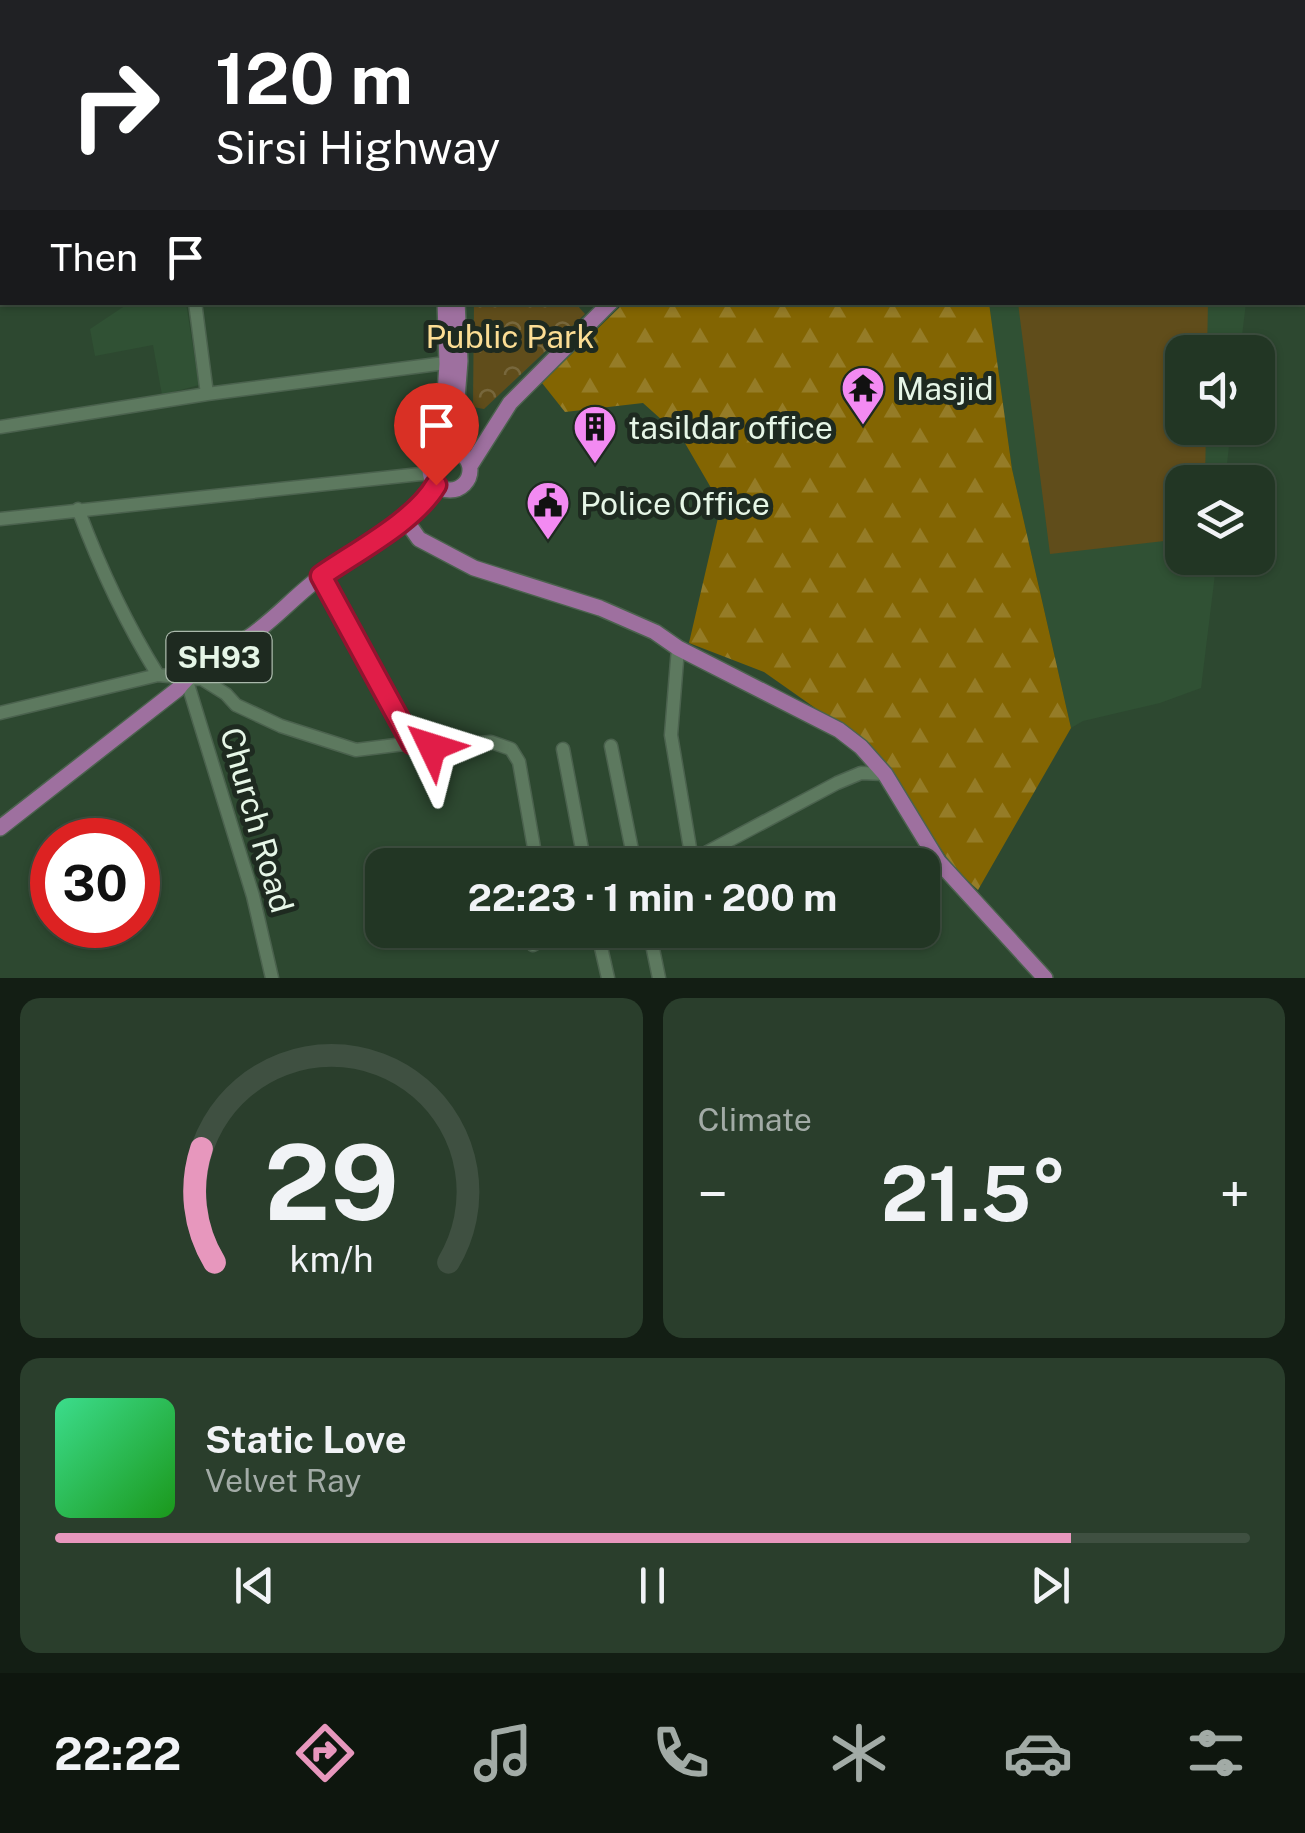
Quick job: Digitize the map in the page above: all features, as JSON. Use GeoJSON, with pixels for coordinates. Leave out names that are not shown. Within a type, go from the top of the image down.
{"type":"FeatureCollection","features":[{"type":"Feature","properties":{"kind":"main road"},"geometry":{"type":"LineString","coordinates":[[445,305],[453,362]]}},
{"type":"Feature","properties":{"kind":"main road"},"geometry":{"type":"LineString","coordinates":[[447,451],[457,305]]}},
{"type":"Feature","properties":{"kind":"main road"},"geometry":{"type":"LineString","coordinates":[[470,466],[464,455],[447,451],[432,460],[433,479],[448,490],[460,487],[510,403],[608,305]]}},
{"type":"Feature","properties":{"kind":"main road","name":"SH93"},"geometry":{"type":"LineString","coordinates":[[0,828],[178,689],[186,678],[250,637],[321,576],[405,519],[427,501],[433,479]]}},
{"type":"Feature","properties":{"kind":"main road"},"geometry":{"type":"LineString","coordinates":[[405,519],[419,539],[474,568],[600,608],[656,632],[678,648],[839,730],[861,746],[885,774],[938,861],[1045,978]]}},
{"type":"Feature","properties":{"kind":"street"},"geometry":{"type":"LineString","coordinates":[[194,305],[206,394]]}},
{"type":"Feature","properties":{"kind":"street"},"geometry":{"type":"LineString","coordinates":[[0,427],[206,394],[453,362]]}},
{"type":"Feature","properties":{"kind":"street"},"geometry":{"type":"LineString","coordinates":[[0,519],[433,479]]}},
{"type":"Feature","properties":{"kind":"street"},"geometry":{"type":"LineString","coordinates":[[78,509],[121,611],[158,675]]}},
{"type":"Feature","properties":{"kind":"street"},"geometry":{"type":"LineString","coordinates":[[321,576],[412,743]]}},
{"type":"Feature","properties":{"kind":"street"},"geometry":{"type":"LineString","coordinates":[[678,648],[671,735],[685,848]]}},
{"type":"Feature","properties":{"kind":"street"},"geometry":{"type":"LineString","coordinates":[[0,713],[158,675],[202,679],[226,694],[236,706],[281,726],[356,750],[412,743],[432,747],[491,742],[512,749],[519,762],[534,848]]}},
{"type":"Feature","properties":{"kind":"street","name":"Church Road"},"geometry":{"type":"LineString","coordinates":[[186,678],[253,896],[272,978]]}},
{"type":"Feature","properties":{"kind":"street"},"geometry":{"type":"LineString","coordinates":[[611,746],[632,848]]}},
{"type":"Feature","properties":{"kind":"street"},"geometry":{"type":"LineString","coordinates":[[563,750],[582,848]]}},
{"type":"Feature","properties":{"kind":"street"},"geometry":{"type":"LineString","coordinates":[[714,848],[837,783],[861,773],[885,774]]}},
{"type":"Feature","properties":{"kind":"street"},"geometry":{"type":"LineString","coordinates":[[602,948],[608,978]]}},
{"type":"Feature","properties":{"kind":"street"},"geometry":{"type":"LineString","coordinates":[[652,948],[658,978]]}},
{"type":"Feature","properties":{"kind":"shaded area"},"geometry":{"type":"Polygon","coordinates":[[[126,305],[186,305],[199,385],[162,395],[153,345],[95,356],[90,329],[126,305]]]}},
{"type":"Feature","properties":{"kind":"shaded area"},"geometry":{"type":"Polygon","coordinates":[[[989,305],[1246,305],[1242,335],[1165,335],[1165,445],[1229,445],[1227,465],[1165,465],[1165,575],[1215,575],[1201,688],[1160,703],[1083,721],[1071,728],[1012,469],[989,305]]]}},
{"type":"Feature","properties":{"kind":"green space","name":"Public Park"},"geometry":{"type":"Polygon","coordinates":[[[474,305],[577,305],[585,314],[484,409],[473,407],[474,305]]]}},
{"type":"Feature","properties":{"kind":"green space"},"geometry":{"type":"Polygon","coordinates":[[[622,305],[989,305],[1012,469],[1071,728],[978,890],[954,868],[893,779],[855,736],[764,672],[689,643],[721,505],[682,438],[643,403],[565,412],[542,383],[622,305]]]}},
{"type":"Feature","properties":{"kind":"green space"},"geometry":{"type":"Polygon","coordinates":[[[1018,305],[1208,305],[1207,335],[1165,335],[1165,445],[1206,445],[1205,465],[1165,465],[1165,541],[1050,554],[1018,305]]]}},
{"type":"Feature","properties":{"kind":"place","name":"Masjid"},"geometry":{"type":"Point","coordinates":[863,426]}},
{"type":"Feature","properties":{"kind":"place","name":"tasildar office"},"geometry":{"type":"Point","coordinates":[595,465]}},
{"type":"Feature","properties":{"kind":"place","name":"Police Office"},"geometry":{"type":"Point","coordinates":[548,541]}},
{"type":"Feature","properties":{"kind":"route"},"geometry":{"type":"LineString","coordinates":[[432,747],[412,743],[321,576],[405,519],[427,501],[436,485]]}}]}
